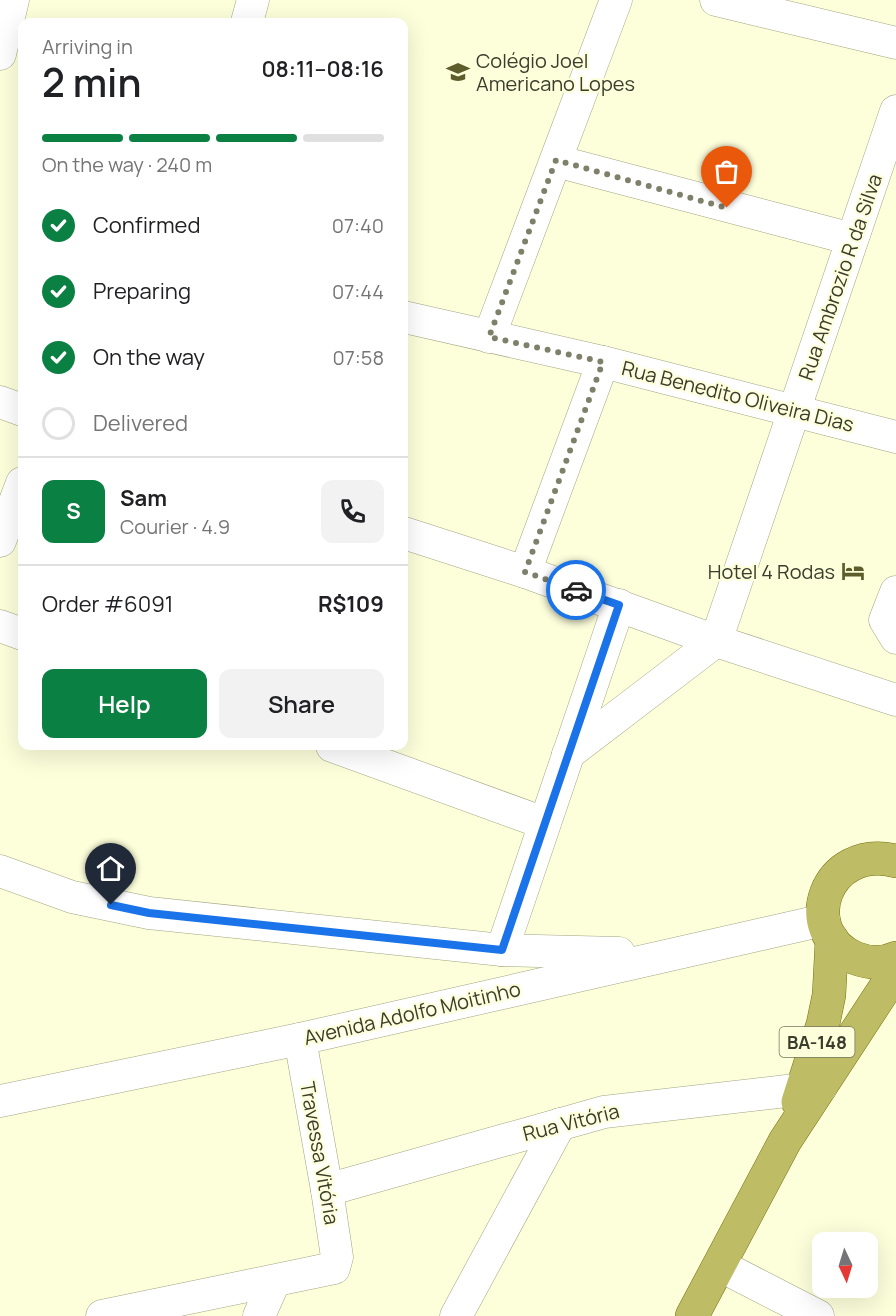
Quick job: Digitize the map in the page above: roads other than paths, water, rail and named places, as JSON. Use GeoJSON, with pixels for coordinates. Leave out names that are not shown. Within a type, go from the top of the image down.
{"type":"FeatureCollection","features":[{"type":"Feature","properties":{"kind":"main road"},"geometry":{"type":"LineString","coordinates":[[888,852],[851,864],[834,878],[824,898],[828,930],[846,954],[866,962],[888,962],[896,958]]}},
{"type":"Feature","properties":{"kind":"main road","name":"BA-148"},"geometry":{"type":"LineString","coordinates":[[811,1088],[829,995],[828,930]]}},
{"type":"Feature","properties":{"kind":"main road","name":"BA-148"},"geometry":{"type":"LineString","coordinates":[[692,1316],[811,1088],[896,971]]}},
{"type":"Feature","properties":{"kind":"street"},"geometry":{"type":"LineString","coordinates":[[0,54],[13,0]]}},
{"type":"Feature","properties":{"kind":"street"},"geometry":{"type":"LineString","coordinates":[[248,18],[253,0]]}},
{"type":"Feature","properties":{"kind":"street"},"geometry":{"type":"LineString","coordinates":[[489,337],[616,0]]}},
{"type":"Feature","properties":{"kind":"street"},"geometry":{"type":"LineString","coordinates":[[716,0],[792,9],[896,43]]}},
{"type":"Feature","properties":{"kind":"street","name":"Rua Ambrozio R da Silva"},"geometry":{"type":"LineString","coordinates":[[716,641],[896,111]]}},
{"type":"Feature","properties":{"kind":"street"},"geometry":{"type":"LineString","coordinates":[[556,160],[852,239]]}},
{"type":"Feature","properties":{"kind":"street","name":"Rua Benedito Oliveira Dias"},"geometry":{"type":"LineString","coordinates":[[408,318],[796,409],[896,437]]}},
{"type":"Feature","properties":{"kind":"street"},"geometry":{"type":"LineString","coordinates":[[525,572],[603,362]]}},
{"type":"Feature","properties":{"kind":"street"},"geometry":{"type":"LineString","coordinates":[[0,402],[18,409]]}},
{"type":"Feature","properties":{"kind":"street"},"geometry":{"type":"LineString","coordinates":[[0,541],[18,494]]}},
{"type":"Feature","properties":{"kind":"street"},"geometry":{"type":"LineString","coordinates":[[408,534],[525,572],[716,641],[896,700]]}},
{"type":"Feature","properties":{"kind":"street"},"geometry":{"type":"LineString","coordinates":[[896,592],[885,620],[896,638]]}},
{"type":"Feature","properties":{"kind":"street"},"geometry":{"type":"LineString","coordinates":[[502,950],[619,605]]}},
{"type":"Feature","properties":{"kind":"street"},"geometry":{"type":"LineString","coordinates":[[0,626],[18,633]]}},
{"type":"Feature","properties":{"kind":"street"},"geometry":{"type":"LineString","coordinates":[[568,754],[716,641]]}},
{"type":"Feature","properties":{"kind":"street"},"geometry":{"type":"LineString","coordinates":[[343,750],[544,823]]}},
{"type":"Feature","properties":{"kind":"street"},"geometry":{"type":"LineString","coordinates":[[0,871],[72,897],[149,913],[502,950],[625,953],[695,949]]}},
{"type":"Feature","properties":{"kind":"street","name":"Avenida Adolfo Moitinho"},"geometry":{"type":"LineString","coordinates":[[0,1101],[300,1038],[695,949],[828,930]]}},
{"type":"Feature","properties":{"kind":"street","name":"Travessa Vitória"},"geometry":{"type":"LineString","coordinates":[[274,1282],[334,1268],[337,1257],[300,1038]]}},
{"type":"Feature","properties":{"kind":"street","name":"Rua Vitória"},"geometry":{"type":"LineString","coordinates":[[327,1190],[632,1106],[811,1088]]}},
{"type":"Feature","properties":{"kind":"street"},"geometry":{"type":"LineString","coordinates":[[456,1316],[560,1124]]}},
{"type":"Feature","properties":{"kind":"street"},"geometry":{"type":"LineString","coordinates":[[719,1265],[818,1316]]}},
{"type":"Feature","properties":{"kind":"street"},"geometry":{"type":"LineString","coordinates":[[102,1316],[274,1282]]}},
{"type":"Feature","properties":{"kind":"street"},"geometry":{"type":"LineString","coordinates":[[259,1316],[274,1282]]}},
{"type":"Feature","properties":{"kind":"place","name":"Colégio Joel Americano Lopes"},"geometry":{"type":"Point","coordinates":[458,72]}},
{"type":"Feature","properties":{"kind":"place","name":"Hotel 4 Rodas"},"geometry":{"type":"Point","coordinates":[853,571]}}]}
